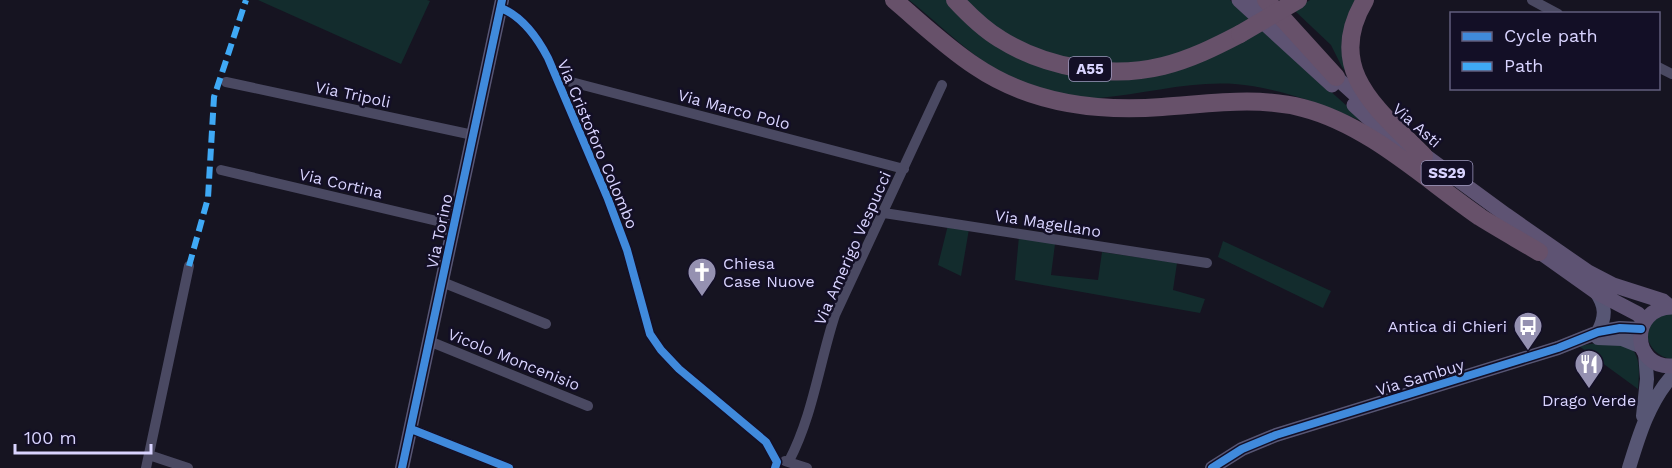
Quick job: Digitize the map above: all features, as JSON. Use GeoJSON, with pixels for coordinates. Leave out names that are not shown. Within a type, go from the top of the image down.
{"type":"FeatureCollection","features":[{"type":"Feature","properties":{"kind":"highway"},"geometry":{"type":"LineString","coordinates":[[894,0],[975,66],[1011,87],[1046,99],[1090,108],[1149,108],[1247,101],[1276,102],[1304,108],[1329,117],[1394,154],[1481,217],[1539,252]]}},
{"type":"Feature","properties":{"kind":"highway","name":"A55"},"geometry":{"type":"LineString","coordinates":[[955,0],[972,18],[999,39],[1032,56],[1065,66],[1098,70],[1131,70],[1162,66],[1203,53],[1298,0]]}},
{"type":"Feature","properties":{"kind":"highway"},"geometry":{"type":"LineString","coordinates":[[1266,0],[1336,77]]}},
{"type":"Feature","properties":{"kind":"highway"},"geometry":{"type":"LineString","coordinates":[[1365,0],[1358,11],[1352,30],[1350,50],[1353,71],[1360,88],[1369,100],[1424,156]]}},
{"type":"Feature","properties":{"kind":"main road","name":"Via Asti"},"geometry":{"type":"LineString","coordinates":[[1239,0],[1417,162],[1596,292],[1638,314],[1643,325]]}},
{"type":"Feature","properties":{"kind":"main road","name":"Via Asti"},"geometry":{"type":"LineString","coordinates":[[1252,0],[1424,156],[1588,272],[1614,285],[1663,301],[1670,307]]}},
{"type":"Feature","properties":{"kind":"main road"},"geometry":{"type":"LineString","coordinates":[[1670,307],[1654,311],[1643,325],[1640,338],[1643,350],[1659,364],[1672,366]]}},
{"type":"Feature","properties":{"kind":"street"},"geometry":{"type":"LineString","coordinates":[[1532,0],[1554,12]]}},
{"type":"Feature","properties":{"kind":"street","name":"Via Cristoforo Colombo"},"geometry":{"type":"LineString","coordinates":[[501,4],[537,39],[556,78],[608,199],[623,240],[650,334],[661,350],[680,369],[766,442],[776,465]]}},
{"type":"Feature","properties":{"kind":"street","name":"Via Torino"},"geometry":{"type":"LineString","coordinates":[[402,468],[501,4]]}},
{"type":"Feature","properties":{"kind":"street","name":"Via Marco Polo"},"geometry":{"type":"LineString","coordinates":[[556,78],[904,169]]}},
{"type":"Feature","properties":{"kind":"street","name":"Via Tripoli"},"geometry":{"type":"LineString","coordinates":[[226,82],[473,135]]}},
{"type":"Feature","properties":{"kind":"street","name":"Via Amerigo Vespucci"},"geometry":{"type":"LineString","coordinates":[[789,461],[806,426],[826,341],[835,315],[942,85]]}},
{"type":"Feature","properties":{"kind":"street","name":"Via Cortina"},"geometry":{"type":"LineString","coordinates":[[221,170],[454,225]]}},
{"type":"Feature","properties":{"kind":"street","name":"Via Magellano"},"geometry":{"type":"LineString","coordinates":[[884,213],[1207,262]]}},
{"type":"Feature","properties":{"kind":"street"},"geometry":{"type":"LineString","coordinates":[[146,468],[189,266]]}},
{"type":"Feature","properties":{"kind":"street"},"geometry":{"type":"LineString","coordinates":[[442,282],[546,324]]}},
{"type":"Feature","properties":{"kind":"street"},"geometry":{"type":"LineString","coordinates":[[1596,292],[1605,306],[1604,318],[1598,332]]}},
{"type":"Feature","properties":{"kind":"street","name":"Via Sambuy"},"geometry":{"type":"LineString","coordinates":[[1212,468],[1230,455],[1266,439],[1584,339],[1598,332],[1643,325]]}},
{"type":"Feature","properties":{"kind":"street","name":"Via Sambuy"},"geometry":{"type":"LineString","coordinates":[[1584,339],[1622,339],[1643,350]]}},
{"type":"Feature","properties":{"kind":"street","name":"Vicolo Moncenisio"},"geometry":{"type":"LineString","coordinates":[[429,341],[588,406]]}},
{"type":"Feature","properties":{"kind":"street"},"geometry":{"type":"LineString","coordinates":[[1629,468],[1641,430],[1647,380],[1643,350]]}},
{"type":"Feature","properties":{"kind":"street"},"geometry":{"type":"LineString","coordinates":[[1641,430],[1672,376]]}},
{"type":"Feature","properties":{"kind":"street"},"geometry":{"type":"LineString","coordinates":[[411,429],[508,468]]}},
{"type":"Feature","properties":{"kind":"street"},"geometry":{"type":"LineString","coordinates":[[149,455],[188,468]]}},
{"type":"Feature","properties":{"kind":"street"},"geometry":{"type":"LineString","coordinates":[[776,465],[789,461],[807,468]]}},
{"type":"Feature","properties":{"kind":"green space"},"geometry":{"type":"Polygon","coordinates":[[[258,0],[427,0],[430,1],[401,64],[258,0]]]}},
{"type":"Feature","properties":{"kind":"green space"},"geometry":{"type":"Polygon","coordinates":[[[909,0],[948,0],[1005,48],[1125,75],[1262,30],[1366,123],[1286,93],[1235,84],[1201,84],[1099,98],[1051,92],[1023,83],[991,67],[909,0]]]}},
{"type":"Feature","properties":{"kind":"green space"},"geometry":{"type":"Polygon","coordinates":[[[964,0],[1230,0],[1251,19],[1206,47],[1130,66],[1067,61],[1006,35],[964,0]]]}},
{"type":"Feature","properties":{"kind":"green space"},"geometry":{"type":"Polygon","coordinates":[[[1310,0],[1360,0],[1354,82],[1342,67],[1331,45],[1294,10],[1310,0]]]}},
{"type":"Feature","properties":{"kind":"green space"},"geometry":{"type":"Polygon","coordinates":[[[948,225],[969,229],[961,276],[938,265],[948,225]]]}},
{"type":"Feature","properties":{"kind":"green space"},"geometry":{"type":"Polygon","coordinates":[[[1019,236],[1055,244],[1051,275],[1098,280],[1102,252],[1177,263],[1173,290],[1205,299],[1200,313],[1015,280],[1019,236]]]}},
{"type":"Feature","properties":{"kind":"green space"},"geometry":{"type":"Polygon","coordinates":[[[1223,241],[1331,291],[1323,308],[1218,257],[1223,241]]]}},
{"type":"Feature","properties":{"kind":"green space"},"geometry":{"type":"Polygon","coordinates":[[[1672,312],[1672,359],[1654,350],[1650,345],[1648,333],[1656,318],[1672,312]]]}},
{"type":"Feature","properties":{"kind":"green space"},"geometry":{"type":"Polygon","coordinates":[[[1619,343],[1631,348],[1637,358],[1638,389],[1579,346],[1619,343]]]}},
{"type":"Feature","properties":{"kind":"marked path"},"geometry":{"type":"LineString","coordinates":[[189,266],[208,198],[214,97],[246,0]]}},
{"type":"Feature","properties":{"kind":"cycle path"},"geometry":{"type":"LineString","coordinates":[[402,468],[502,0]]}},
{"type":"Feature","properties":{"kind":"cycle path"},"geometry":{"type":"LineString","coordinates":[[501,8],[529,28],[548,58],[608,199],[627,250],[650,334],[679,369],[766,442],[777,462],[775,468]]}},
{"type":"Feature","properties":{"kind":"cycle path"},"geometry":{"type":"LineString","coordinates":[[1212,468],[1242,449],[1276,435],[1558,348],[1598,332],[1620,328],[1641,329]]}},
{"type":"Feature","properties":{"kind":"cycle path"},"geometry":{"type":"LineString","coordinates":[[411,429],[509,468]]}},
{"type":"Feature","properties":{"kind":"place","name":"Chiesa Case Nuove"},"geometry":{"type":"Point","coordinates":[702,298]}},
{"type":"Feature","properties":{"kind":"place","name":"Antica di Chieri"},"geometry":{"type":"Point","coordinates":[1528,352]}},
{"type":"Feature","properties":{"kind":"place","name":"Drago Verde"},"geometry":{"type":"Point","coordinates":[1589,390]}}]}
